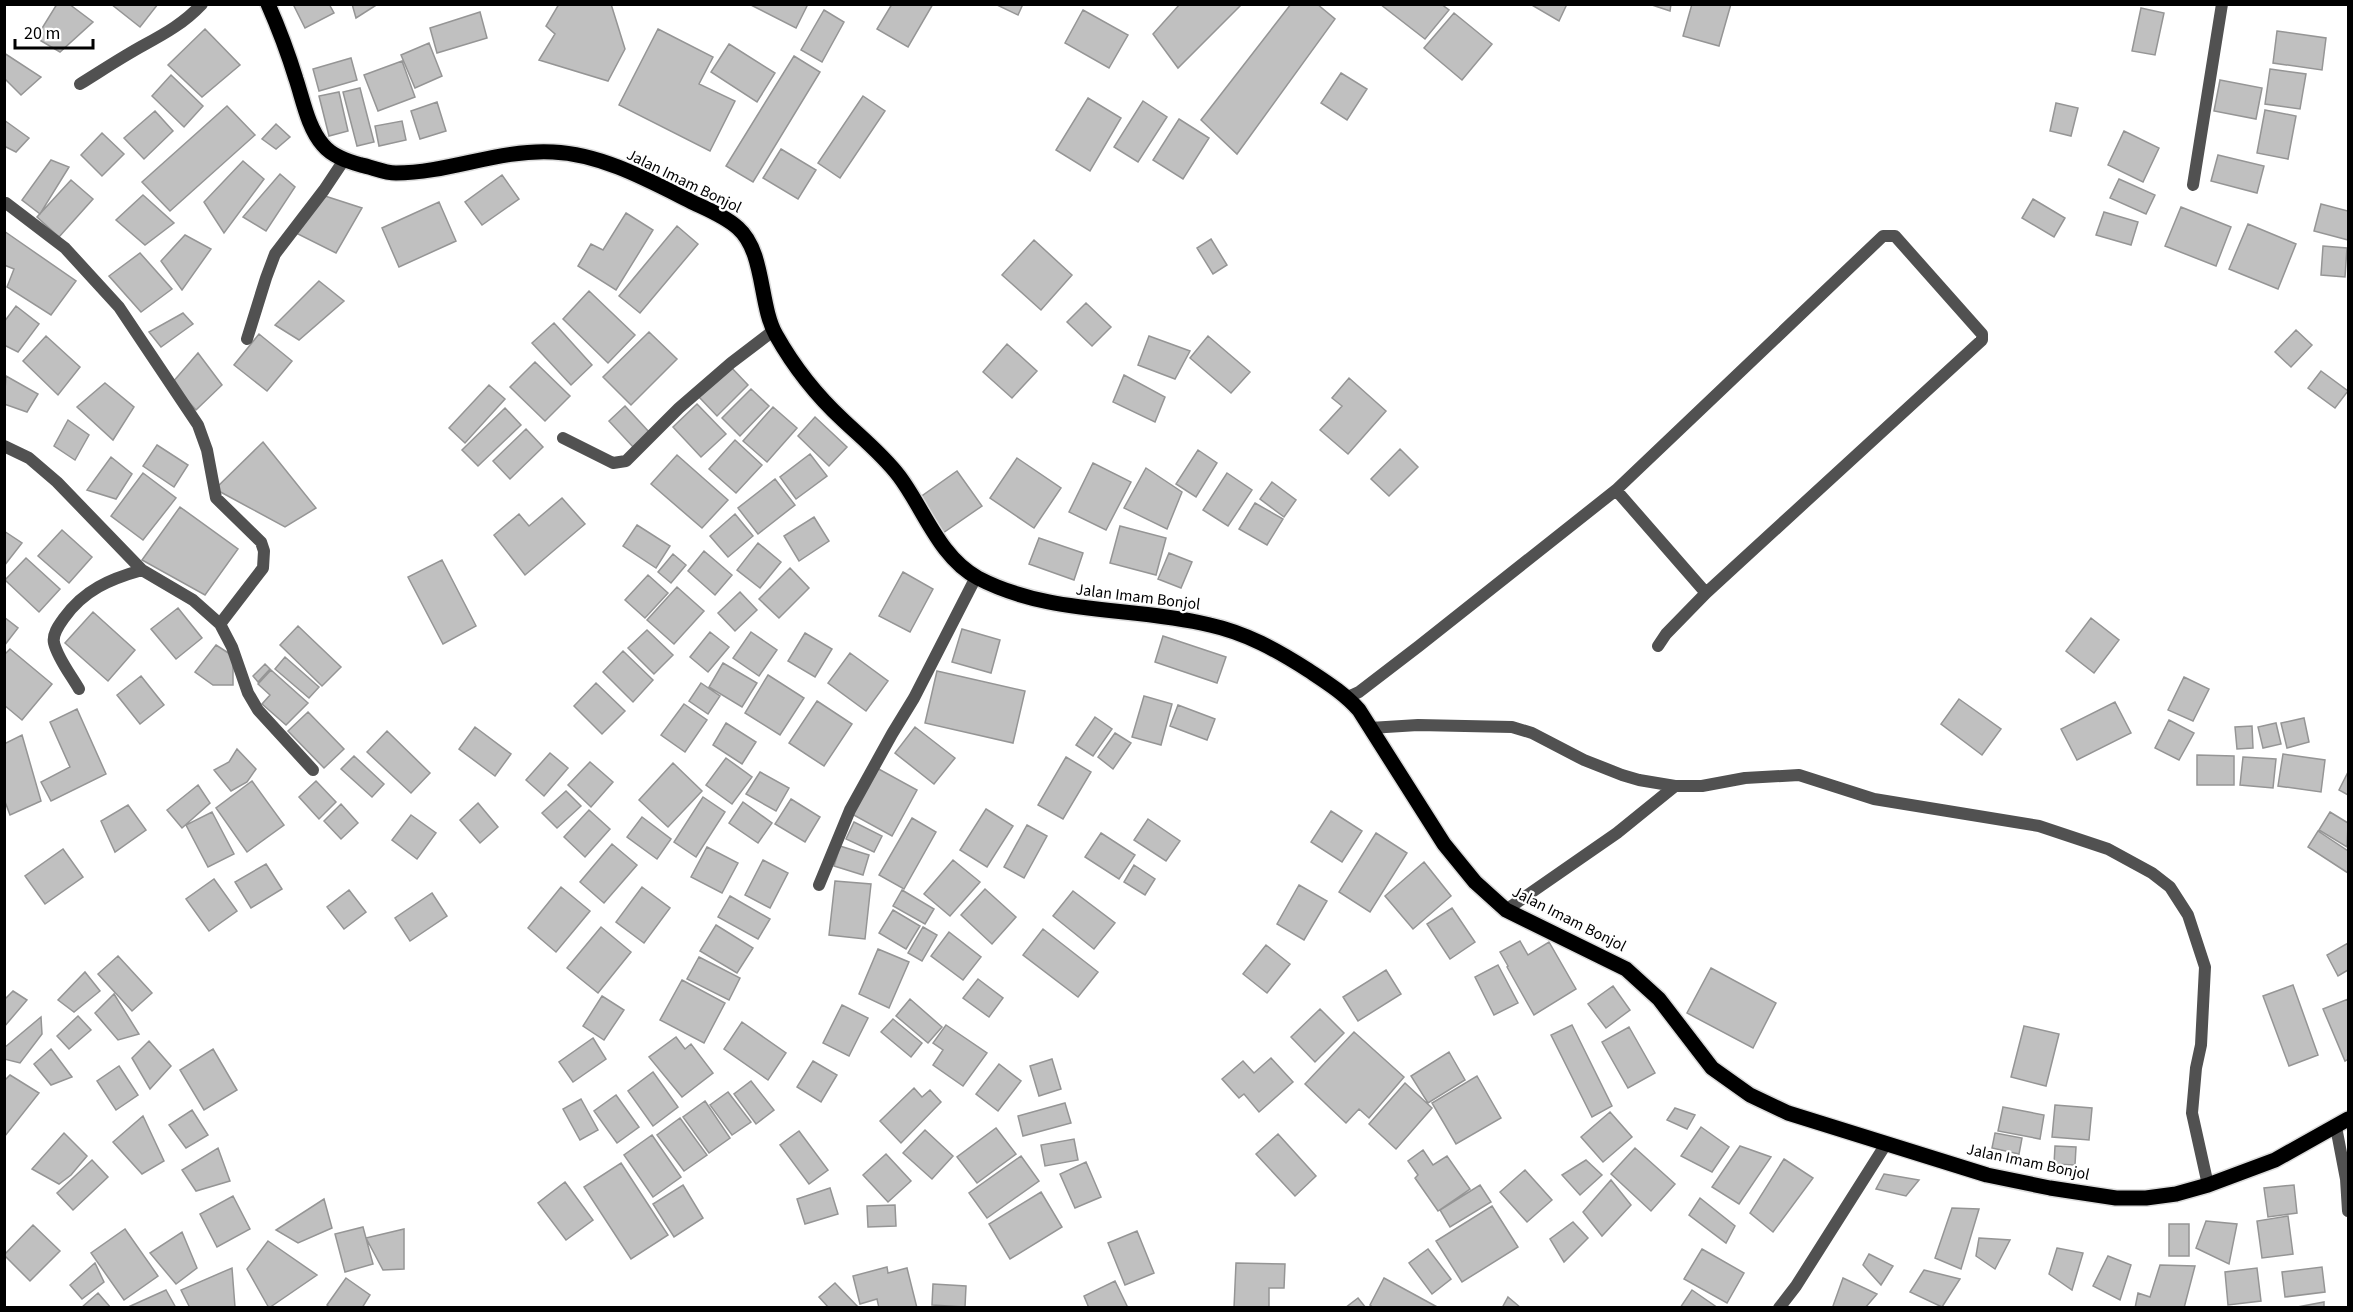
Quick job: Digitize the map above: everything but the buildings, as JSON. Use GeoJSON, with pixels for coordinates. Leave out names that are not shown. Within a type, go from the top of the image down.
{"type":"FeatureCollection","features":[{"type":"Feature","properties":{"kind":"main road","name":"Jalan Imam Bonjol"},"geometry":{"type":"LineString","coordinates":[[268,4],[280,30],[316,136],[330,153],[344,160],[392,173],[440,168],[503,155],[556,152],[584,156],[626,170],[716,213],[740,228],[755,259],[773,331],[799,371],[821,398],[898,474],[940,542],[962,566],[976,577],[1001,587],[1064,606],[1176,618],[1211,625],[1246,636],[1282,653],[1348,697],[1444,844],[1475,882],[1506,910],[1626,969],[1659,999],[1712,1068],[1750,1095],[1788,1113],[1988,1175],[2050,1188],[2116,1198],[2146,1198],[2176,1194],[2208,1185],[2275,1160],[2342,1123]]}},
{"type":"Feature","properties":{"kind":"street"},"geometry":{"type":"LineString","coordinates":[[80,84],[145,44],[167,34],[183,23],[202,4]]}},
{"type":"Feature","properties":{"kind":"street"},"geometry":{"type":"LineString","coordinates":[[2193,186],[2222,4]]}},
{"type":"Feature","properties":{"kind":"street"},"geometry":{"type":"LineString","coordinates":[[247,339],[275,254],[344,160]]}},
{"type":"Feature","properties":{"kind":"street"},"geometry":{"type":"LineString","coordinates":[[6,203],[65,248],[119,307],[198,425],[207,450],[216,498],[261,542],[265,560],[263,568],[220,624]]}},
{"type":"Feature","properties":{"kind":"street"},"geometry":{"type":"LineString","coordinates":[[1348,697],[1359,692],[1419,646],[1616,490],[1883,236],[1895,236],[1982,334],[1982,340],[1706,594],[1666,634],[1659,646]]}},
{"type":"Feature","properties":{"kind":"street"},"geometry":{"type":"LineString","coordinates":[[563,438],[613,464],[626,461],[679,408],[731,363],[773,331]]}},
{"type":"Feature","properties":{"kind":"street"},"geometry":{"type":"LineString","coordinates":[[4,446],[28,459],[57,482],[142,570],[193,600],[220,624],[232,647],[248,693],[258,710],[313,770]]}},
{"type":"Feature","properties":{"kind":"street"},"geometry":{"type":"LineString","coordinates":[[1616,490],[1706,594]]}},
{"type":"Feature","properties":{"kind":"street"},"geometry":{"type":"LineString","coordinates":[[79,689],[54,644],[60,623],[74,604],[96,586],[116,577],[142,570]]}},
{"type":"Feature","properties":{"kind":"street"},"geometry":{"type":"LineString","coordinates":[[819,885],[855,802],[914,698],[976,577]]}},
{"type":"Feature","properties":{"kind":"street"},"geometry":{"type":"LineString","coordinates":[[1370,728],[1418,725],[1512,727],[1532,733],[1584,760],[1639,780],[1675,786],[1702,786],[1745,778],[1799,775],[1874,799],[2050,829],[2108,849],[2170,887],[2188,915],[2205,967],[2201,1045],[2196,1068],[2192,1113],[2208,1185]]}},
{"type":"Feature","properties":{"kind":"street"},"geometry":{"type":"LineString","coordinates":[[1506,910],[1617,833],[1675,786]]}},
{"type":"Feature","properties":{"kind":"street"},"geometry":{"type":"LineString","coordinates":[[2342,1123],[2349,1211]]}},
{"type":"Feature","properties":{"kind":"street"},"geometry":{"type":"LineString","coordinates":[[1779,1308],[1802,1277],[1886,1144]]}}]}
